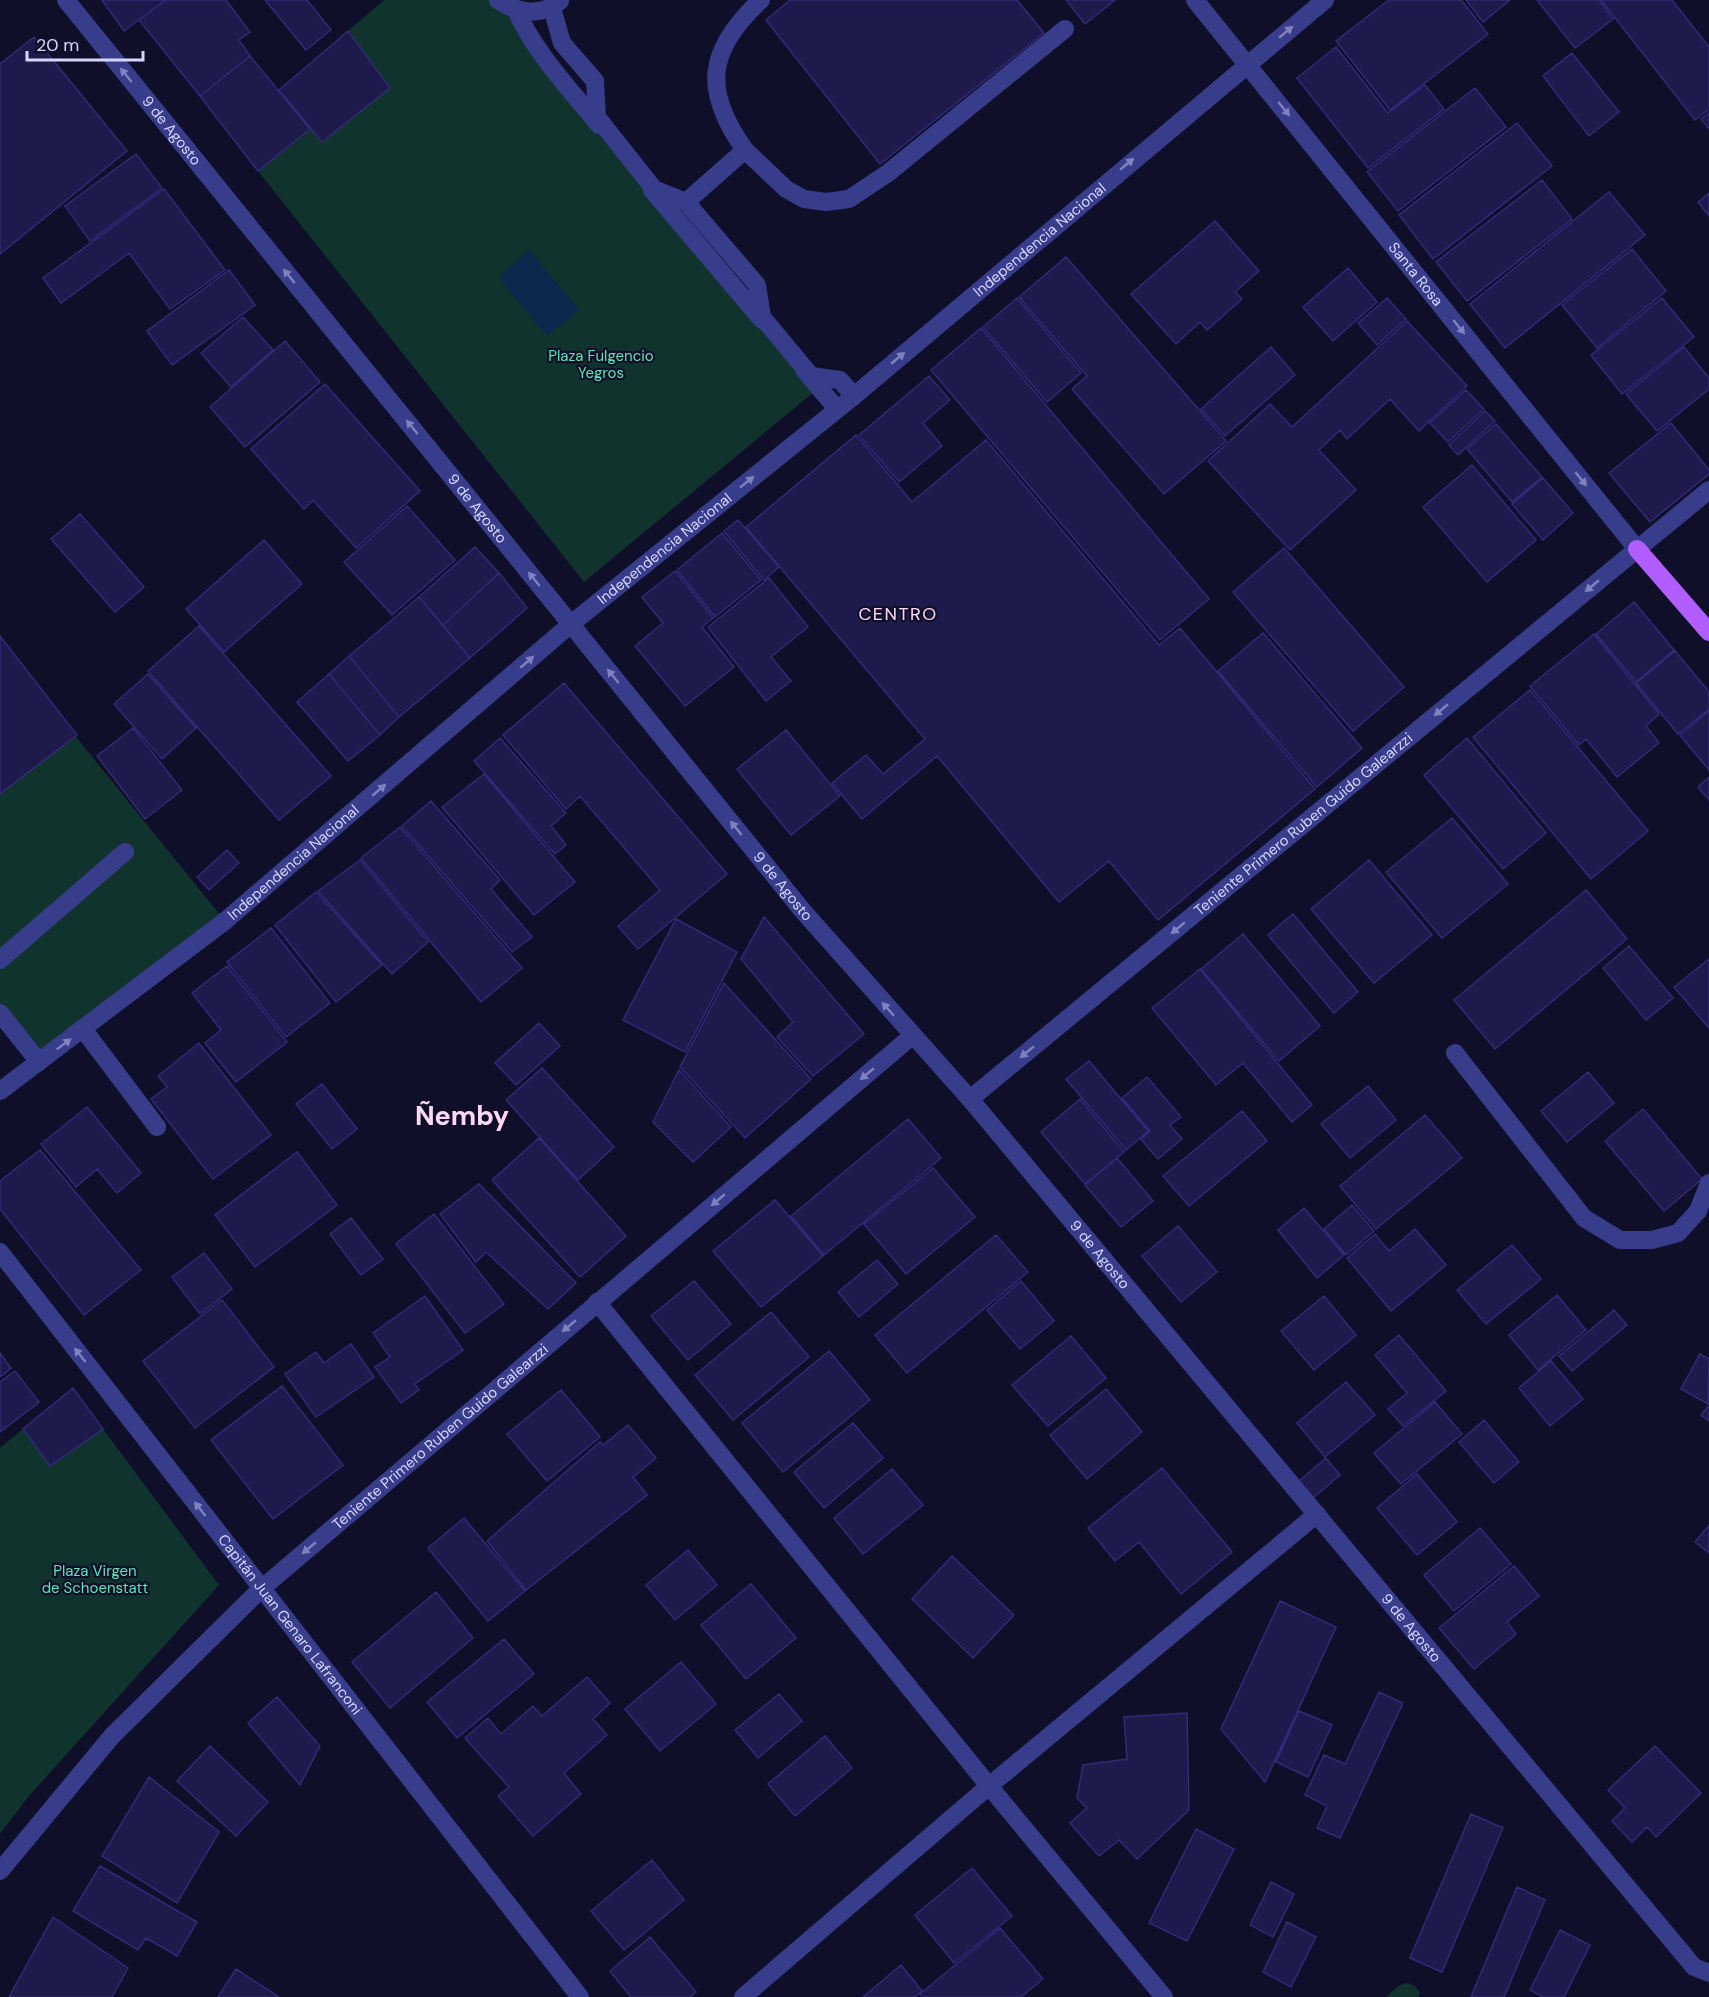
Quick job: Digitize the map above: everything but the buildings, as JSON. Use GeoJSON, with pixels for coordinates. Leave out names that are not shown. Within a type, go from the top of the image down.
{"type":"FeatureCollection","features":[{"type":"Feature","properties":{"kind":"main road"},"geometry":{"type":"LineString","coordinates":[[1637,549],[1709,632]]}},
{"type":"Feature","properties":{"kind":"street","name":"9 de Agosto"},"geometry":{"type":"LineString","coordinates":[[66,0],[802,910],[970,1099],[1694,1967],[1709,1973]]}},
{"type":"Feature","properties":{"kind":"street"},"geometry":{"type":"LineString","coordinates":[[498,0],[516,9],[534,12],[557,4],[561,43],[594,81],[597,117],[654,189],[686,202],[757,285],[762,317],[811,376],[840,380],[854,396]]}},
{"type":"Feature","properties":{"kind":"street"},"geometry":{"type":"LineString","coordinates":[[761,0],[741,18],[730,34],[720,56],[716,78],[721,112],[745,150],[786,189],[804,200],[826,202],[849,199],[888,173],[1065,29]]}},
{"type":"Feature","properties":{"kind":"street","name":"Santa Rosa"},"geometry":{"type":"LineString","coordinates":[[1195,0],[1637,549]]}},
{"type":"Feature","properties":{"kind":"street","name":"Independencia Nacional"},"geometry":{"type":"LineString","coordinates":[[0,1091],[225,921],[571,624],[854,396],[1324,0]]}},
{"type":"Feature","properties":{"kind":"street"},"geometry":{"type":"LineString","coordinates":[[516,9],[525,31],[545,59],[671,214],[837,409]]}},
{"type":"Feature","properties":{"kind":"street"},"geometry":{"type":"LineString","coordinates":[[686,202],[745,150]]}},
{"type":"Feature","properties":{"kind":"street","name":"Teniente Primero Ruben Guido Galearzzi"},"geometry":{"type":"LineString","coordinates":[[970,1099],[1709,490]]}},
{"type":"Feature","properties":{"kind":"street"},"geometry":{"type":"LineString","coordinates":[[0,960],[125,852]]}},
{"type":"Feature","properties":{"kind":"street"},"geometry":{"type":"LineString","coordinates":[[0,1012],[39,1062]]}},
{"type":"Feature","properties":{"kind":"street"},"geometry":{"type":"LineString","coordinates":[[83,1029],[157,1127]]}},
{"type":"Feature","properties":{"kind":"street","name":"Teniente Primero Ruben Guido Galearzzi"},"geometry":{"type":"LineString","coordinates":[[0,1871],[112,1736],[261,1588],[912,1036]]}},
{"type":"Feature","properties":{"kind":"street"},"geometry":{"type":"LineString","coordinates":[[1455,1053],[1584,1218],[1620,1240],[1652,1240],[1678,1233],[1704,1215],[1709,1184]]}},
{"type":"Feature","properties":{"kind":"street","name":"Capitán Juan Genaro Lafranconi"},"geometry":{"type":"LineString","coordinates":[[0,1252],[580,1997]]}},
{"type":"Feature","properties":{"kind":"street"},"geometry":{"type":"LineString","coordinates":[[597,1302],[989,1786],[1164,1997]]}},
{"type":"Feature","properties":{"kind":"street"},"geometry":{"type":"LineString","coordinates":[[743,1997],[989,1786],[1317,1514]]}},
{"type":"Feature","properties":{"kind":"green space","name":"Plaza Fulgencio Yegros"},"geometry":{"type":"Polygon","coordinates":[[[384,0],[495,0],[815,391],[584,582],[258,171],[310,129],[279,90],[384,0]]]}},
{"type":"Feature","properties":{"kind":"green space"},"geometry":{"type":"Polygon","coordinates":[[[0,643],[225,921],[30,1061],[0,1022],[0,643]]]}},
{"type":"Feature","properties":{"kind":"green space","name":"Plaza Virgen de Schoenstatt"},"geometry":{"type":"Polygon","coordinates":[[[23,1429],[50,1466],[103,1429],[219,1585],[28,1797],[0,1834],[0,1448],[23,1429]]]}},
{"type":"Feature","properties":{"kind":"green space"},"geometry":{"type":"Polygon","coordinates":[[[1408,1983],[1415,1986],[1420,1993],[1418,1997],[1386,1997],[1400,1985],[1408,1983]]]}},
{"type":"Feature","properties":{"kind":"water"},"geometry":{"type":"Polygon","coordinates":[[[529,250],[579,310],[547,336],[499,278],[529,250]]]}},
{"type":"Feature","properties":{"kind":"district","name":"CENTRO"},"geometry":{"type":"Point","coordinates":[898,614]}},
{"type":"Feature","properties":{"kind":"district","name":"Ñemby"},"geometry":{"type":"Point","coordinates":[462,1115]}}]}
